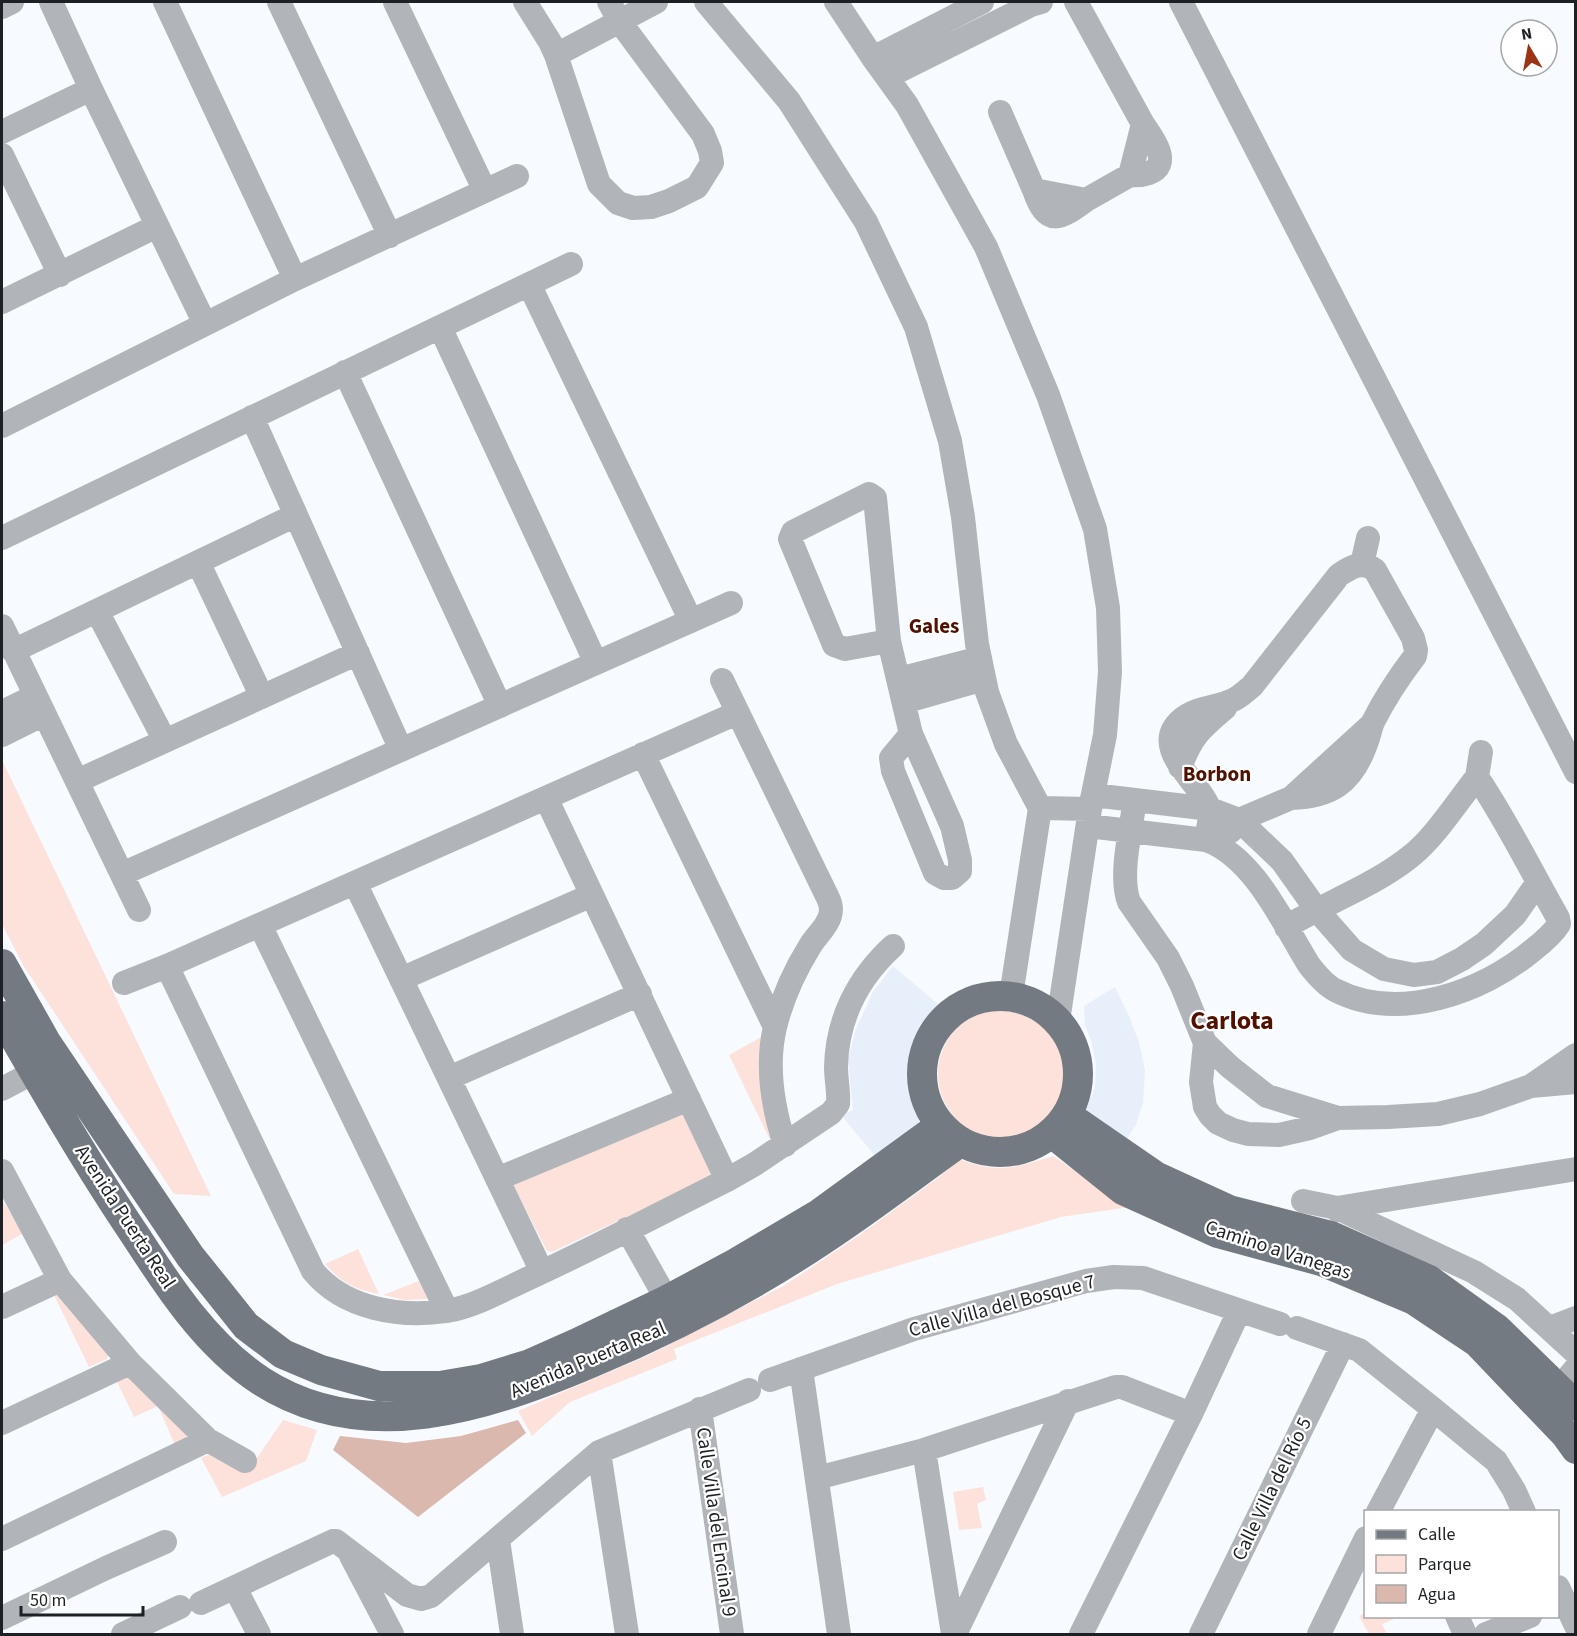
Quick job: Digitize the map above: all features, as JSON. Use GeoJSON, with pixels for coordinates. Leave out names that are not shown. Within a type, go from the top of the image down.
{"type":"FeatureCollection","features":[{"type":"Feature","properties":{"kind":"main road","name":"Avenida Puerta Real"},"geometry":{"type":"LineString","coordinates":[[2,964],[46,1042],[190,1257],[246,1326],[283,1354],[321,1370],[379,1386],[440,1386],[481,1379],[530,1364],[662,1303],[736,1263],[950,1134]]}},
{"type":"Feature","properties":{"kind":"main road"},"geometry":{"type":"LineString","coordinates":[[1011,996],[1036,1005],[1058,1021],[1072,1042],[1078,1066],[1077,1091],[1059,1124],[1031,1146],[1007,1153],[983,1151],[950,1134],[926,1103],[921,1077],[925,1050],[938,1025],[958,1007],[984,997],[1011,996]]}},
{"type":"Feature","properties":{"kind":"main road","name":"Avenida Puerta Real"},"geometry":{"type":"LineString","coordinates":[[2,1016],[21,1068],[161,1275],[213,1340],[261,1381],[306,1402],[344,1413],[375,1416],[437,1413],[472,1406],[541,1384],[616,1352],[718,1302],[825,1238],[950,1134]]}},
{"type":"Feature","properties":{"kind":"main road","name":"Camino a Vanegas"},"geometry":{"type":"LineString","coordinates":[[1059,1124],[1157,1177],[1229,1210],[1334,1222],[1429,1280],[1497,1329],[1569,1387]]}},
{"type":"Feature","properties":{"kind":"main road","name":"Camino a Vanegas"},"geometry":{"type":"LineString","coordinates":[[1059,1124],[1123,1190],[1218,1233],[1321,1261],[1414,1300],[1477,1342],[1566,1435],[1575,1449]]}},
{"type":"Feature","properties":{"kind":"main road"},"geometry":{"type":"LineString","coordinates":[[161,1275],[190,1257]]}},
{"type":"Feature","properties":{"kind":"street"},"geometry":{"type":"LineString","coordinates":[[2,7],[12,2]]}},
{"type":"Feature","properties":{"kind":"street"},"geometry":{"type":"LineString","coordinates":[[51,2],[205,324]]}},
{"type":"Feature","properties":{"kind":"street"},"geometry":{"type":"LineString","coordinates":[[165,2],[295,279]]}},
{"type":"Feature","properties":{"kind":"street"},"geometry":{"type":"LineString","coordinates":[[279,2],[390,236]]}},
{"type":"Feature","properties":{"kind":"street"},"geometry":{"type":"LineString","coordinates":[[395,2],[485,191]]}},
{"type":"Feature","properties":{"kind":"street"},"geometry":{"type":"LineString","coordinates":[[525,2],[553,49],[599,184],[618,203],[633,208],[651,207],[697,187],[712,163],[710,151],[703,134],[617,9]]}},
{"type":"Feature","properties":{"kind":"street"},"geometry":{"type":"LineString","coordinates":[[553,49],[617,9],[656,2]]}},
{"type":"Feature","properties":{"kind":"street"},"geometry":{"type":"LineString","coordinates":[[706,2],[789,101],[866,222],[916,327],[950,441],[987,692],[1006,744],[1040,808],[1011,996]]}},
{"type":"Feature","properties":{"kind":"street"},"geometry":{"type":"LineString","coordinates":[[836,2],[907,105],[986,247],[1048,395],[1095,529],[1108,608],[1110,672],[1105,735],[1090,810],[1058,1021]]}},
{"type":"Feature","properties":{"kind":"street"},"geometry":{"type":"LineString","coordinates":[[880,68],[955,17],[982,2]]}},
{"type":"Feature","properties":{"kind":"street"},"geometry":{"type":"LineString","coordinates":[[880,68],[968,37],[1031,4],[1041,2]]}},
{"type":"Feature","properties":{"kind":"street"},"geometry":{"type":"LineString","coordinates":[[1181,2],[1575,772]]}},
{"type":"Feature","properties":{"kind":"street"},"geometry":{"type":"LineString","coordinates":[[1000,112],[1034,190],[1086,200],[1130,175],[1143,124],[1070,3]]}},
{"type":"Feature","properties":{"kind":"street"},"geometry":{"type":"LineString","coordinates":[[955,17],[968,37]]}},
{"type":"Feature","properties":{"kind":"street"},"geometry":{"type":"LineString","coordinates":[[2,132],[91,89]]}},
{"type":"Feature","properties":{"kind":"street"},"geometry":{"type":"LineString","coordinates":[[2,155],[60,275]]}},
{"type":"Feature","properties":{"kind":"street"},"geometry":{"type":"LineString","coordinates":[[2,426],[295,279],[517,176]]}},
{"type":"Feature","properties":{"kind":"street"},"geometry":{"type":"LineString","coordinates":[[2,302],[157,226]]}},
{"type":"Feature","properties":{"kind":"street"},"geometry":{"type":"LineString","coordinates":[[2,538],[571,264]]}},
{"type":"Feature","properties":{"kind":"street"},"geometry":{"type":"LineString","coordinates":[[529,284],[691,621]]}},
{"type":"Feature","properties":{"kind":"street"},"geometry":{"type":"LineString","coordinates":[[440,327],[596,663]]}},
{"type":"Feature","properties":{"kind":"street"},"geometry":{"type":"LineString","coordinates":[[345,372],[500,706]]}},
{"type":"Feature","properties":{"kind":"street"},"geometry":{"type":"LineString","coordinates":[[252,417],[401,750]]}},
{"type":"Feature","properties":{"kind":"street"},"geometry":{"type":"LineString","coordinates":[[889,641],[845,649],[834,645],[790,539],[793,532],[869,494],[875,498],[889,641],[911,734],[955,837],[961,866],[960,871],[952,878],[944,878],[935,873],[891,764],[893,754],[911,734]]}},
{"type":"Feature","properties":{"kind":"street"},"geometry":{"type":"LineString","coordinates":[[14,651],[296,515]]}},
{"type":"Feature","properties":{"kind":"street"},"geometry":{"type":"LineString","coordinates":[[1362,564],[1368,538]]}},
{"type":"Feature","properties":{"kind":"street"},"geometry":{"type":"LineString","coordinates":[[198,562],[262,697]]}},
{"type":"Feature","properties":{"kind":"street"},"geometry":{"type":"LineString","coordinates":[[1362,564],[1369,566],[1375,570],[1413,638],[1416,650],[1415,656],[1393,686],[1372,724],[1357,765],[1338,785],[1312,797],[1290,798],[1239,820],[1214,842],[1210,809],[1197,785],[1180,767],[1174,754],[1171,737],[1179,722],[1201,710],[1234,700],[1252,686],[1339,575],[1349,568],[1362,564]]}},
{"type":"Feature","properties":{"kind":"street"},"geometry":{"type":"LineString","coordinates":[[122,874],[731,603]]}},
{"type":"Feature","properties":{"kind":"street"},"geometry":{"type":"LineString","coordinates":[[97,611],[165,741]]}},
{"type":"Feature","properties":{"kind":"street"},"geometry":{"type":"LineString","coordinates":[[2,626],[14,651],[25,710],[77,781],[140,910]]}},
{"type":"Feature","properties":{"kind":"street"},"geometry":{"type":"LineString","coordinates":[[77,781],[358,654]]}},
{"type":"Feature","properties":{"kind":"street"},"geometry":{"type":"LineString","coordinates":[[898,679],[982,669]]}},
{"type":"Feature","properties":{"kind":"street"},"geometry":{"type":"LineString","coordinates":[[904,702],[982,669]]}},
{"type":"Feature","properties":{"kind":"street"},"geometry":{"type":"LineString","coordinates":[[722,680],[828,898],[831,910],[828,922],[810,946],[798,968],[784,998],[775,1027],[772,1054],[773,1102],[785,1145]]}},
{"type":"Feature","properties":{"kind":"street"},"geometry":{"type":"LineString","coordinates":[[2,735],[25,710]]}},
{"type":"Feature","properties":{"kind":"street"},"geometry":{"type":"LineString","coordinates":[[124,983],[737,713]]}},
{"type":"Feature","properties":{"kind":"street"},"geometry":{"type":"LineString","coordinates":[[1286,927],[1316,909],[1383,877],[1413,854],[1477,777],[1481,752]]}},
{"type":"Feature","properties":{"kind":"street"},"geometry":{"type":"LineString","coordinates":[[643,754],[775,1027]]}},
{"type":"Feature","properties":{"kind":"street"},"geometry":{"type":"LineString","coordinates":[[1090,810],[1131,830],[1214,842],[1251,874],[1313,970],[1334,990],[1355,998],[1399,1003],[1448,997],[1482,984],[1516,964],[1558,927],[1558,918],[1477,777]]}},
{"type":"Feature","properties":{"kind":"street"},"geometry":{"type":"LineString","coordinates":[[546,798],[727,1180]]}},
{"type":"Feature","properties":{"kind":"street"},"geometry":{"type":"LineString","coordinates":[[1040,808],[1090,810],[1136,800],[1210,809],[1239,820],[1282,861],[1316,909],[1352,950],[1384,969],[1414,975],[1437,972],[1484,944],[1515,915],[1538,882]]}},
{"type":"Feature","properties":{"kind":"street"},"geometry":{"type":"LineString","coordinates":[[1136,800],[1126,865],[1126,895],[1168,958],[1182,986],[1204,1043],[1267,1096],[1338,1118],[1388,1117],[1438,1114],[1480,1104],[1531,1086],[1575,1082]]}},
{"type":"Feature","properties":{"kind":"street"},"geometry":{"type":"LineString","coordinates":[[355,883],[542,1272]]}},
{"type":"Feature","properties":{"kind":"street"},"geometry":{"type":"LineString","coordinates":[[401,979],[592,895]]}},
{"type":"Feature","properties":{"kind":"street"},"geometry":{"type":"LineString","coordinates":[[260,925],[447,1311]]}},
{"type":"Feature","properties":{"kind":"street"},"geometry":{"type":"LineString","coordinates":[[167,966],[308,1261],[318,1277],[323,1283],[346,1298],[379,1309],[413,1313],[447,1311],[484,1299],[542,1272],[727,1180],[785,1145],[831,1113],[838,1104],[836,1063],[842,1026],[850,1002],[875,963],[893,946]]}},
{"type":"Feature","properties":{"kind":"street"},"geometry":{"type":"LineString","coordinates":[[1437,972],[1448,997]]}},
{"type":"Feature","properties":{"kind":"street"},"geometry":{"type":"LineString","coordinates":[[449,1078],[640,994]]}},
{"type":"Feature","properties":{"kind":"street"},"geometry":{"type":"LineString","coordinates":[[1204,1043],[1201,1070],[1203,1102],[1207,1111],[1218,1123],[1248,1134],[1279,1135],[1310,1128],[1338,1118]]}},
{"type":"Feature","properties":{"kind":"street"},"geometry":{"type":"LineString","coordinates":[[1531,1086],[1575,1055]]}},
{"type":"Feature","properties":{"kind":"street"},"geometry":{"type":"LineString","coordinates":[[2,1089],[21,1068]]}},
{"type":"Feature","properties":{"kind":"street"},"geometry":{"type":"LineString","coordinates":[[498,1179],[689,1099]]}},
{"type":"Feature","properties":{"kind":"street"},"geometry":{"type":"LineString","coordinates":[[1334,1222],[1575,1169]]}},
{"type":"Feature","properties":{"kind":"street"},"geometry":{"type":"LineString","coordinates":[[4,1180],[60,1280],[130,1363],[208,1440],[245,1461]]}},
{"type":"Feature","properties":{"kind":"street"},"geometry":{"type":"LineString","coordinates":[[1303,1201],[1334,1222],[1474,1272],[1517,1299],[1575,1353]]}},
{"type":"Feature","properties":{"kind":"street"},"geometry":{"type":"LineString","coordinates":[[622,1232],[662,1303]]}},
{"type":"Feature","properties":{"kind":"street","name":"Calle Villa del Bosque 7"},"geometry":{"type":"LineString","coordinates":[[760,1385],[914,1329],[1086,1281],[1114,1277],[1143,1278],[1343,1344]]}},
{"type":"Feature","properties":{"kind":"street"},"geometry":{"type":"LineString","coordinates":[[2,1307],[60,1280]]}},
{"type":"Feature","properties":{"kind":"street"},"geometry":{"type":"LineString","coordinates":[[1081,1635],[1191,1414],[1239,1311]]}},
{"type":"Feature","properties":{"kind":"street"},"geometry":{"type":"LineString","coordinates":[[1550,1328],[1575,1318]]}},
{"type":"Feature","properties":{"kind":"street"},"geometry":{"type":"LineString","coordinates":[[1343,1344],[1359,1350],[1496,1461],[1523,1510]]}},
{"type":"Feature","properties":{"kind":"street","name":"Calle Villa del Río 5"},"geometry":{"type":"LineString","coordinates":[[1201,1635],[1343,1344]]}},
{"type":"Feature","properties":{"kind":"street"},"geometry":{"type":"LineString","coordinates":[[2,1424],[130,1363]]}},
{"type":"Feature","properties":{"kind":"street"},"geometry":{"type":"LineString","coordinates":[[801,1369],[839,1635]]}},
{"type":"Feature","properties":{"kind":"street","name":"Calle Villa del Encinal 9"},"geometry":{"type":"LineString","coordinates":[[349,1551],[407,1595],[421,1599],[431,1596],[599,1452],[760,1385]]}},
{"type":"Feature","properties":{"kind":"street"},"geometry":{"type":"LineString","coordinates":[[817,1478],[924,1450],[1105,1389],[1122,1387],[1191,1414]]}},
{"type":"Feature","properties":{"kind":"street"},"geometry":{"type":"LineString","coordinates":[[954,1635],[1068,1401]]}},
{"type":"Feature","properties":{"kind":"street","name":"Calle Villa del Encinal 9"},"geometry":{"type":"LineString","coordinates":[[700,1409],[732,1635]]}},
{"type":"Feature","properties":{"kind":"street"},"geometry":{"type":"LineString","coordinates":[[1382,1510],[1433,1409]]}},
{"type":"Feature","properties":{"kind":"street"},"geometry":{"type":"LineString","coordinates":[[2,1539],[208,1440]]}},
{"type":"Feature","properties":{"kind":"street"},"geometry":{"type":"LineString","coordinates":[[924,1450],[954,1635]]}},
{"type":"Feature","properties":{"kind":"street"},"geometry":{"type":"LineString","coordinates":[[599,1452],[627,1635]]}},
{"type":"Feature","properties":{"kind":"street"},"geometry":{"type":"LineString","coordinates":[[498,1540],[512,1635]]}},
{"type":"Feature","properties":{"kind":"street"},"geometry":{"type":"LineString","coordinates":[[1319,1635],[1364,1540]]}},
{"type":"Feature","properties":{"kind":"street"},"geometry":{"type":"LineString","coordinates":[[138,1631],[190,1605],[235,1588],[333,1541],[349,1551],[392,1635]]}},
{"type":"Feature","properties":{"kind":"street"},"geometry":{"type":"LineString","coordinates":[[2,1618],[165,1542]]}},
{"type":"Feature","properties":{"kind":"street"},"geometry":{"type":"LineString","coordinates":[[235,1588],[259,1635]]}},
{"type":"Feature","properties":{"kind":"street"},"geometry":{"type":"LineString","coordinates":[[1560,1598],[1575,1626]]}},
{"type":"Feature","properties":{"kind":"street"},"geometry":{"type":"LineString","coordinates":[[1457,1618],[1465,1635]]}},
{"type":"Feature","properties":{"kind":"street"},"geometry":{"type":"LineString","coordinates":[[1486,1635],[1528,1618]]}},
{"type":"Feature","properties":{"kind":"shaded area"},"geometry":{"type":"Polygon","coordinates":[[[893,966],[939,1005],[921,1023],[912,1045],[908,1067],[919,1125],[876,1157],[841,1115],[853,1110],[848,1060],[856,1029],[873,992],[893,966]]]}},
{"type":"Feature","properties":{"kind":"shaded area"},"geometry":{"type":"Polygon","coordinates":[[[1115,987],[1139,1042],[1145,1071],[1143,1103],[1136,1125],[1126,1140],[1085,1113],[1095,1088],[1096,1064],[1085,1025],[1084,1006],[1115,987]]]}},
{"type":"Feature","properties":{"kind":"green space"},"geometry":{"type":"Polygon","coordinates":[[[2,760],[211,1196],[174,1194],[23,965],[2,924],[2,760]]]}},
{"type":"Feature","properties":{"kind":"green space"},"geometry":{"type":"Polygon","coordinates":[[[1003,1009],[1028,1014],[1049,1028],[1063,1049],[1068,1074],[1063,1099],[1049,1120],[1028,1134],[1003,1139],[978,1134],[957,1120],[943,1099],[938,1074],[943,1049],[957,1028],[978,1014],[1003,1009]]]}},
{"type":"Feature","properties":{"kind":"green space"},"geometry":{"type":"Polygon","coordinates":[[[765,1035],[761,1092],[770,1140],[729,1055],[765,1035]]]}},
{"type":"Feature","properties":{"kind":"green space"},"geometry":{"type":"Polygon","coordinates":[[[680,1112],[687,1113],[714,1171],[711,1177],[552,1252],[547,1251],[514,1187],[516,1182],[680,1112]]]}},
{"type":"Feature","properties":{"kind":"green space"},"geometry":{"type":"Polygon","coordinates":[[[1053,1156],[1130,1207],[1061,1217],[837,1284],[674,1349],[677,1359],[570,1402],[532,1436],[518,1411],[649,1355],[785,1285],[861,1234],[939,1177],[959,1159],[985,1167],[1006,1168],[1053,1156]]]}},
{"type":"Feature","properties":{"kind":"green space"},"geometry":{"type":"Polygon","coordinates":[[[2,1200],[24,1233],[2,1245],[2,1200]]]}},
{"type":"Feature","properties":{"kind":"green space"},"geometry":{"type":"Polygon","coordinates":[[[358,1249],[379,1294],[349,1284],[325,1264],[358,1249]]]}},
{"type":"Feature","properties":{"kind":"green space"},"geometry":{"type":"Polygon","coordinates":[[[419,1281],[428,1299],[405,1300],[383,1295],[419,1281]]]}},
{"type":"Feature","properties":{"kind":"green space"},"geometry":{"type":"Polygon","coordinates":[[[63,1294],[109,1352],[107,1359],[89,1367],[54,1295],[63,1294]]]}},
{"type":"Feature","properties":{"kind":"green space"},"geometry":{"type":"Polygon","coordinates":[[[124,1376],[132,1377],[186,1431],[186,1439],[175,1445],[158,1406],[134,1417],[116,1380],[124,1376]]]}},
{"type":"Feature","properties":{"kind":"green space"},"geometry":{"type":"Polygon","coordinates":[[[283,1420],[317,1430],[306,1461],[222,1497],[201,1458],[210,1454],[250,1468],[283,1420]]]}},
{"type":"Feature","properties":{"kind":"green space"},"geometry":{"type":"Polygon","coordinates":[[[983,1487],[986,1500],[977,1504],[982,1528],[959,1530],[953,1492],[983,1487]]]}},
{"type":"Feature","properties":{"kind":"green space"},"geometry":{"type":"Polygon","coordinates":[[[1364,1614],[1364,1618],[1394,1619],[1382,1624],[1387,1634],[1369,1634],[1359,1616],[1364,1614]]]}},
{"type":"Feature","properties":{"kind":"water"},"geometry":{"type":"Polygon","coordinates":[[[518,1420],[526,1433],[418,1517],[333,1450],[340,1436],[406,1443],[461,1436],[518,1420]]]}},
{"type":"Feature","properties":{"kind":"district","name":"Gales"},"geometry":{"type":"Point","coordinates":[934,626]}},
{"type":"Feature","properties":{"kind":"district","name":"Borbon"},"geometry":{"type":"Point","coordinates":[1217,774]}},
{"type":"Feature","properties":{"kind":"district","name":"Carlota"},"geometry":{"type":"Point","coordinates":[1232,1020]}}]}
